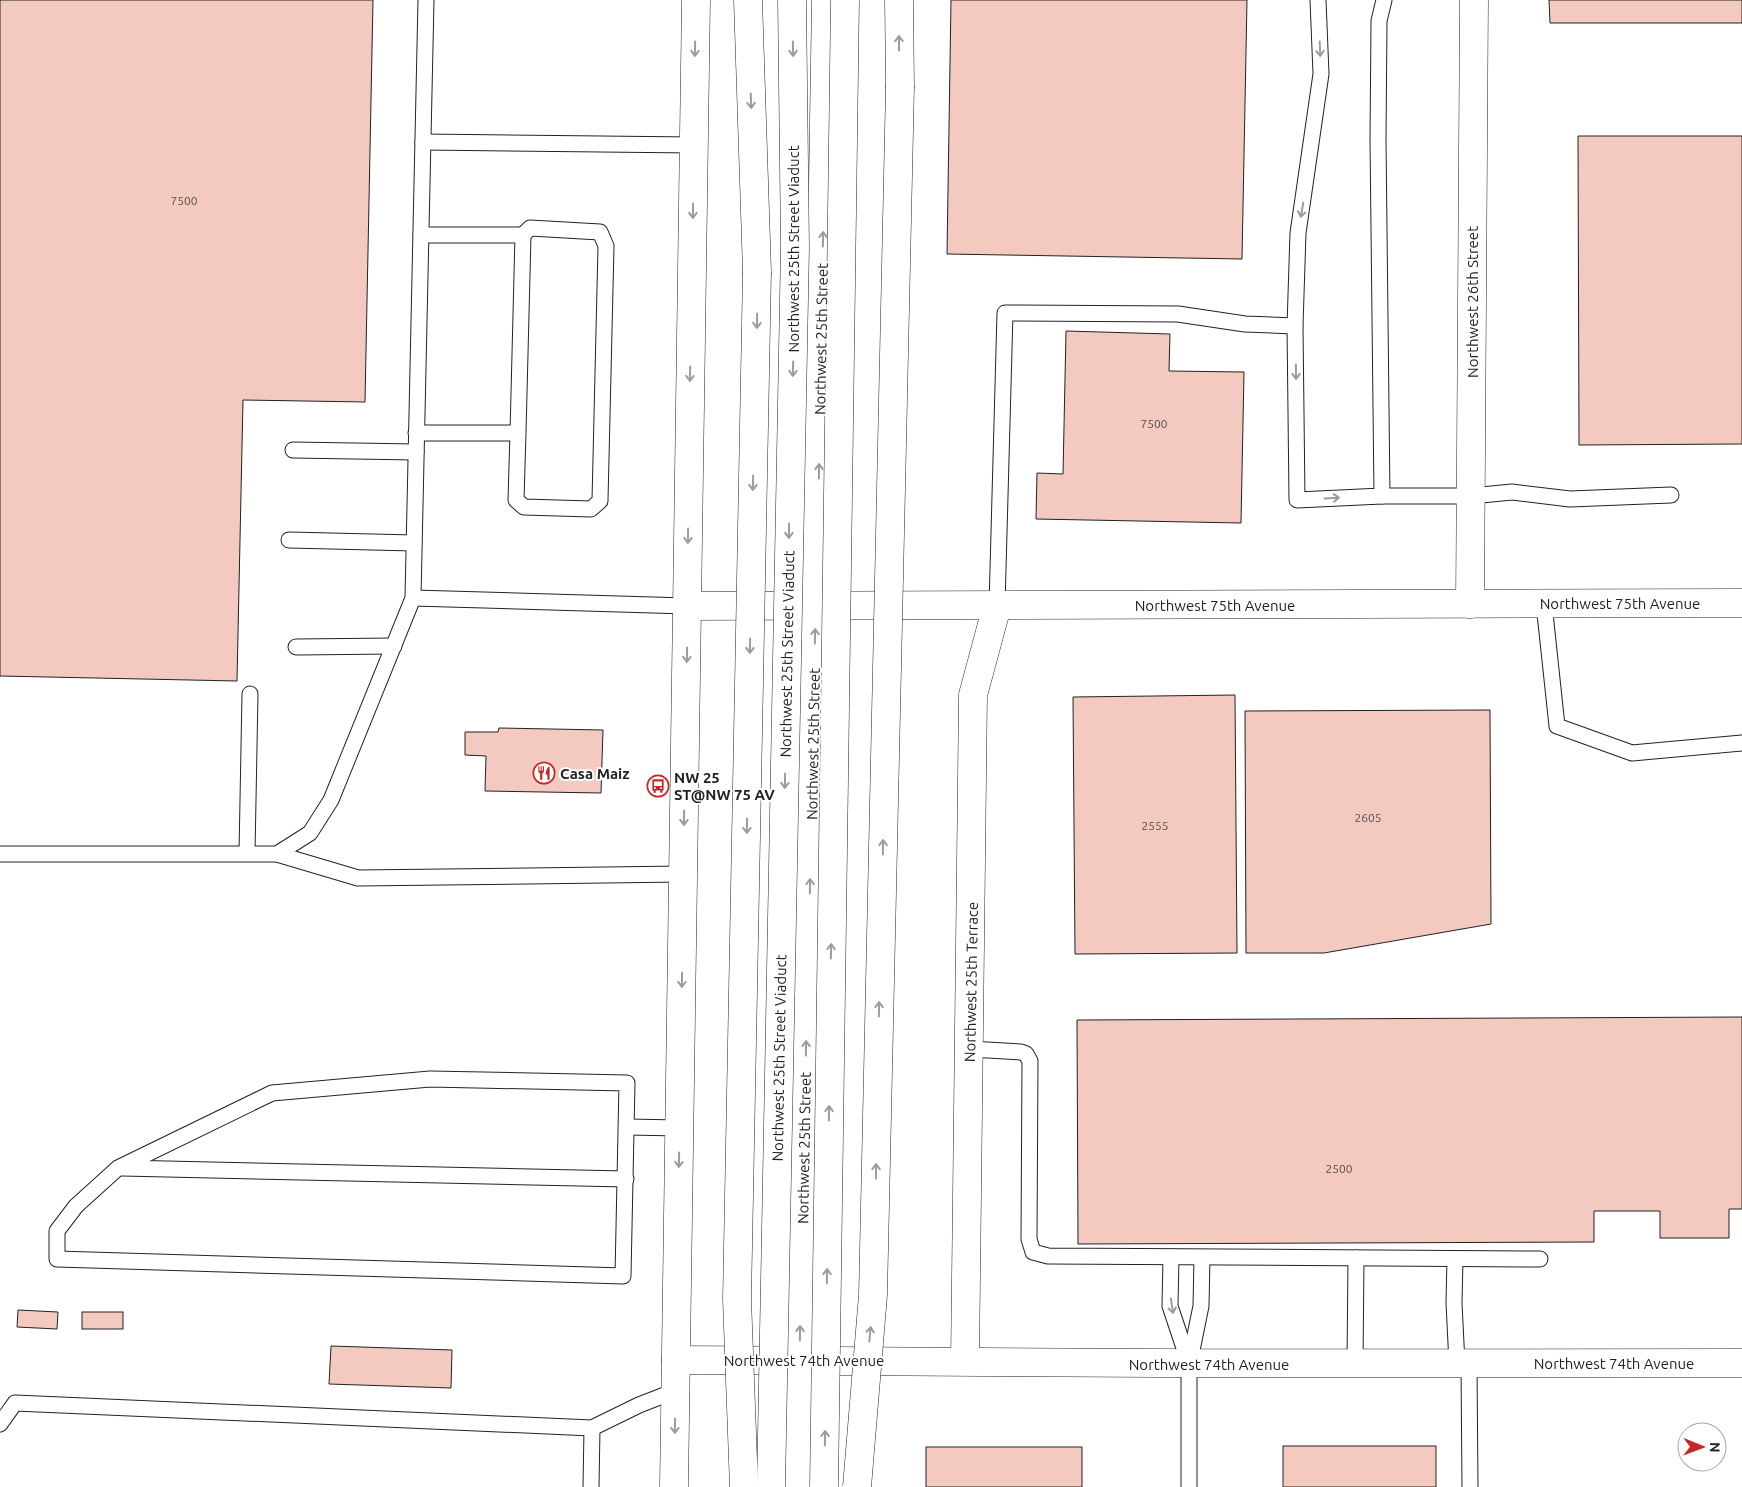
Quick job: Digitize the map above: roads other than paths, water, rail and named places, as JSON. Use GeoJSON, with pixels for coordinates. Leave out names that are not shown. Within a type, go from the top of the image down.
{"type":"FeatureCollection","features":[{"type":"Feature","properties":{"kind":"main road"},"geometry":{"type":"LineString","coordinates":[[674,1487],[696,0]]}},
{"type":"Feature","properties":{"kind":"main road"},"geometry":{"type":"LineString","coordinates":[[744,1487],[737,1299],[758,272],[748,0]]}},
{"type":"Feature","properties":{"kind":"main road","name":"Northwest 25th Street Viaduct"},"geometry":{"type":"LineString","coordinates":[[771,1487],[795,256],[792,0]]}},
{"type":"Feature","properties":{"kind":"main road","name":"Northwest 25th Street"},"geometry":{"type":"LineString","coordinates":[[796,1487],[816,608],[826,0]]}},
{"type":"Feature","properties":{"kind":"main road"},"geometry":{"type":"LineString","coordinates":[[824,1487],[845,0]]}},
{"type":"Feature","properties":{"kind":"main road"},"geometry":{"type":"LineString","coordinates":[[857,1487],[873,1294],[900,86],[899,0]]}},
{"type":"Feature","properties":{"kind":"main road","name":"Northwest 26th Street"},"geometry":{"type":"LineString","coordinates":[[1470,604],[1474,0]]}},
{"type":"Feature","properties":{"kind":"main road","name":"Northwest 75th Avenue"},"geometry":{"type":"LineString","coordinates":[[687,606],[816,608],[1742,603]]}},
{"type":"Feature","properties":{"kind":"main road","name":"Northwest 25th Terrace"},"geometry":{"type":"LineString","coordinates":[[965,1361],[973,695],[997,606]]}},
{"type":"Feature","properties":{"kind":"main road","name":"Northwest 74th Avenue"},"geometry":{"type":"LineString","coordinates":[[676,1360],[965,1361],[1189,1365],[1742,1363]]}},
{"type":"Feature","properties":{"kind":"lane"},"geometry":{"type":"LineString","coordinates":[[277,854],[310,833],[330,800],[413,598],[426,0]]}},
{"type":"Feature","properties":{"kind":"lane"},"geometry":{"type":"LineString","coordinates":[[1318,0],[1321,74],[1298,233],[1295,326],[1297,500],[1382,496],[1471,496],[1512,492],[1570,499],[1670,495]]}},
{"type":"Feature","properties":{"kind":"lane"},"geometry":{"type":"LineString","coordinates":[[1382,496],[1378,21],[1384,0]]}},
{"type":"Feature","properties":{"kind":"lane"},"geometry":{"type":"LineString","coordinates":[[423,142],[694,145]]}},
{"type":"Feature","properties":{"kind":"lane"},"geometry":{"type":"LineString","coordinates":[[530,228],[600,232],[606,246],[600,501],[591,508],[524,507],[516,500],[518,434],[523,236],[530,228]]}},
{"type":"Feature","properties":{"kind":"lane"},"geometry":{"type":"LineString","coordinates":[[421,235],[523,236]]}},
{"type":"Feature","properties":{"kind":"lane"},"geometry":{"type":"LineString","coordinates":[[997,606],[1005,313],[1178,314],[1245,324],[1295,326]]}},
{"type":"Feature","properties":{"kind":"lane"},"geometry":{"type":"LineString","coordinates":[[416,433],[518,434]]}},
{"type":"Feature","properties":{"kind":"lane"},"geometry":{"type":"LineString","coordinates":[[293,450],[416,452]]}},
{"type":"Feature","properties":{"kind":"lane"},"geometry":{"type":"LineString","coordinates":[[289,540],[414,543]]}},
{"type":"Feature","properties":{"kind":"lane"},"geometry":{"type":"LineString","coordinates":[[413,598],[687,606]]}},
{"type":"Feature","properties":{"kind":"lane"},"geometry":{"type":"LineString","coordinates":[[1544,604],[1557,726],[1632,753],[1742,743]]}},
{"type":"Feature","properties":{"kind":"lane"},"geometry":{"type":"LineString","coordinates":[[296,647],[394,646]]}},
{"type":"Feature","properties":{"kind":"lane"},"geometry":{"type":"LineString","coordinates":[[247,853],[250,694]]}},
{"type":"Feature","properties":{"kind":"lane"},"geometry":{"type":"LineString","coordinates":[[0,854],[277,854],[358,878],[683,874]]}},
{"type":"Feature","properties":{"kind":"lane"},"geometry":{"type":"LineString","coordinates":[[970,1049],[1021,1052],[1026,1054],[1030,1061],[1029,1239],[1033,1252],[1048,1256],[1171,1258],[1540,1259]]}},
{"type":"Feature","properties":{"kind":"lane"},"geometry":{"type":"LineString","coordinates":[[430,1078],[628,1083],[623,1276],[57,1259],[57,1231],[76,1206],[118,1168],[272,1093],[430,1078]]}},
{"type":"Feature","properties":{"kind":"lane"},"geometry":{"type":"LineString","coordinates":[[628,1127],[679,1128]]}},
{"type":"Feature","properties":{"kind":"lane"},"geometry":{"type":"LineString","coordinates":[[118,1168],[626,1178]]}},
{"type":"Feature","properties":{"kind":"lane"},"geometry":{"type":"LineString","coordinates":[[1171,1258],[1170,1306],[1189,1365]]}},
{"type":"Feature","properties":{"kind":"lane"},"geometry":{"type":"LineString","coordinates":[[1189,1487],[1189,1365],[1201,1306],[1202,1258]]}},
{"type":"Feature","properties":{"kind":"lane"},"geometry":{"type":"LineString","coordinates":[[1354,1364],[1356,1258]]}},
{"type":"Feature","properties":{"kind":"lane"},"geometry":{"type":"LineString","coordinates":[[1455,1258],[1454,1303],[1463,1364],[1470,1487]]}},
{"type":"Feature","properties":{"kind":"lane"},"geometry":{"type":"LineString","coordinates":[[0,1424],[15,1403],[592,1428],[639,1405],[675,1391]]}},
{"type":"Feature","properties":{"kind":"lane"},"geometry":{"type":"LineString","coordinates":[[591,1487],[592,1428]]}},
{"type":"Feature","properties":{"kind":"place","name":"Casa Maiz"},"geometry":{"type":"Point","coordinates":[544,773]}},
{"type":"Feature","properties":{"kind":"place","name":"NW 25 ST@NW 75 AV"},"geometry":{"type":"Point","coordinates":[658,786]}}]}
